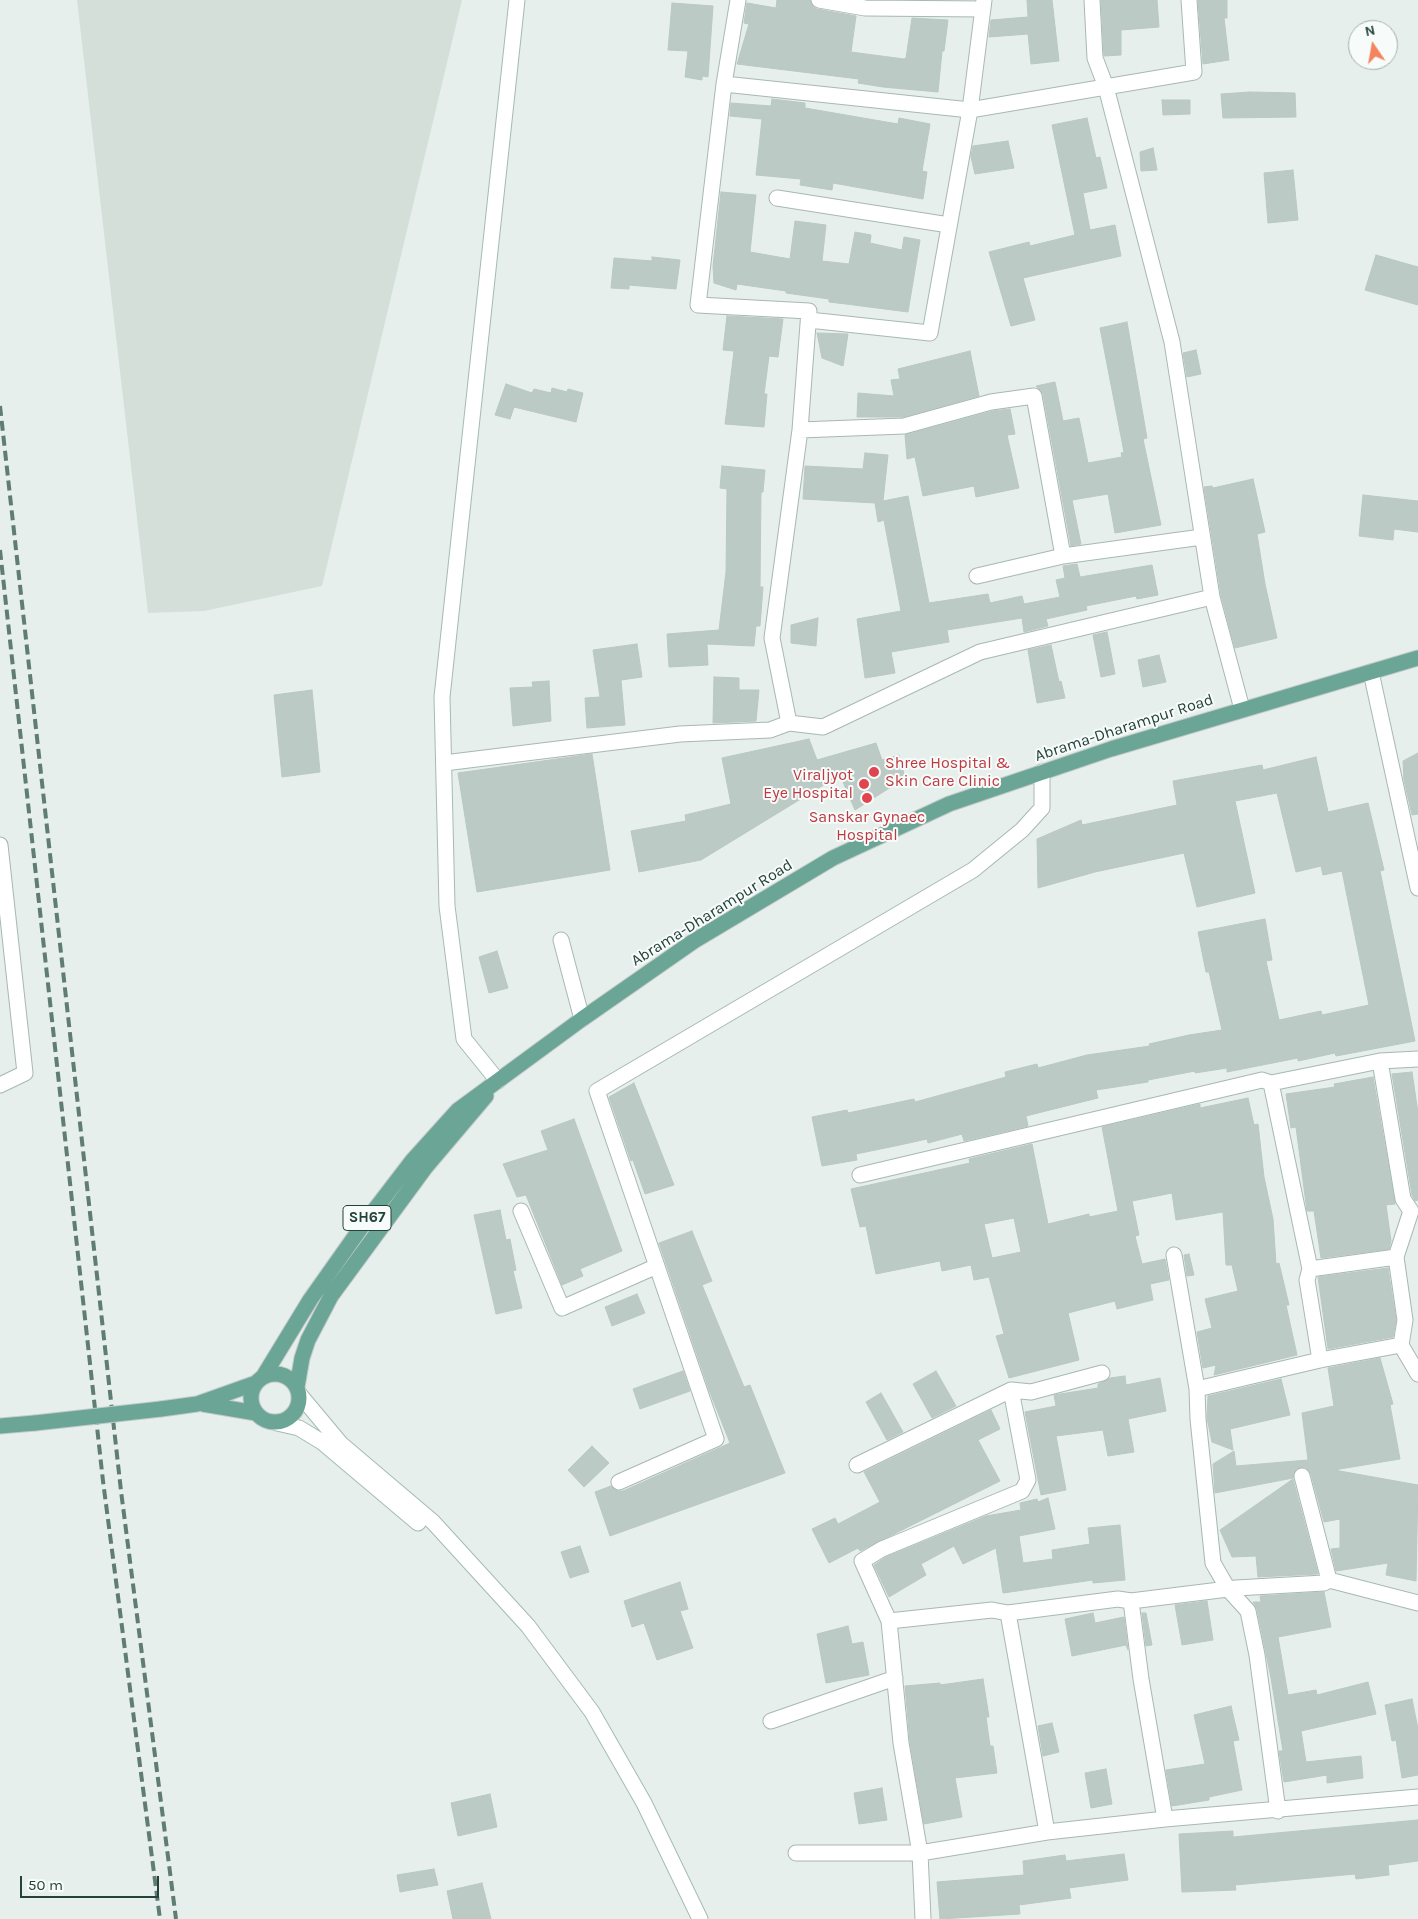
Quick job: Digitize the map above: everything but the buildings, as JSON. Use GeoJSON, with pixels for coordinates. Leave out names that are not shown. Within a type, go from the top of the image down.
{"type":"FeatureCollection","features":[{"type":"Feature","properties":{"kind":"main road","name":"Abrama-Dharampur Road"},"geometry":{"type":"LineString","coordinates":[[498,1081],[582,1019],[694,941],[833,858],[949,804],[1042,772],[1242,709],[1418,658]]}},
{"type":"Feature","properties":{"kind":"main road","name":"SH67"},"geometry":{"type":"LineString","coordinates":[[256,1413],[251,1398],[260,1380],[310,1300],[362,1225],[412,1161],[458,1110],[498,1081]]}},
{"type":"Feature","properties":{"kind":"main road","name":"SH67"},"geometry":{"type":"LineString","coordinates":[[277,1423],[292,1416],[300,1402],[298,1391],[302,1358],[308,1340],[332,1296],[420,1176],[498,1081]]}},
{"type":"Feature","properties":{"kind":"main road"},"geometry":{"type":"LineString","coordinates":[[0,1426],[197,1404],[278,1374],[293,1380],[298,1391]]}},
{"type":"Feature","properties":{"kind":"main road"},"geometry":{"type":"LineString","coordinates":[[197,1404],[238,1408],[256,1413],[269,1422],[277,1423]]}},
{"type":"Feature","properties":{"kind":"street"},"geometry":{"type":"LineString","coordinates":[[498,1081],[464,1039],[447,906],[442,697],[517,0]]}},
{"type":"Feature","properties":{"kind":"street"},"geometry":{"type":"LineString","coordinates":[[738,0],[724,84],[698,305],[809,311],[800,430],[772,638],[789,723]]}},
{"type":"Feature","properties":{"kind":"street"},"geometry":{"type":"LineString","coordinates":[[809,320],[930,333],[970,110],[984,4],[865,8],[819,0]]}},
{"type":"Feature","properties":{"kind":"street"},"geometry":{"type":"LineString","coordinates":[[1092,0],[1095,58],[1106,87],[1172,342],[1212,597],[1242,709]]}},
{"type":"Feature","properties":{"kind":"street"},"geometry":{"type":"LineString","coordinates":[[724,84],[970,110],[1194,72],[1188,0]]}},
{"type":"Feature","properties":{"kind":"street"},"geometry":{"type":"LineString","coordinates":[[777,198],[949,225]]}},
{"type":"Feature","properties":{"kind":"street"},"geometry":{"type":"LineString","coordinates":[[800,430],[904,426],[991,402],[1034,396],[1063,556]]}},
{"type":"Feature","properties":{"kind":"street"},"geometry":{"type":"LineString","coordinates":[[977,576],[1063,556],[1202,537]]}},
{"type":"Feature","properties":{"kind":"street"},"geometry":{"type":"LineString","coordinates":[[444,763],[680,734],[770,730],[789,723],[823,727],[980,652],[1212,597]]}},
{"type":"Feature","properties":{"kind":"street"},"geometry":{"type":"LineString","coordinates":[[1371,672],[1418,888]]}},
{"type":"Feature","properties":{"kind":"street"},"geometry":{"type":"LineString","coordinates":[[619,1482],[716,1439],[598,1091],[973,870],[1022,830],[1042,808],[1042,772]]}},
{"type":"Feature","properties":{"kind":"street"},"geometry":{"type":"LineString","coordinates":[[0,845],[25,1073],[0,1085]]}},
{"type":"Feature","properties":{"kind":"street"},"geometry":{"type":"LineString","coordinates":[[561,940],[582,1019]]}},
{"type":"Feature","properties":{"kind":"street"},"geometry":{"type":"LineString","coordinates":[[860,1175],[1262,1080],[1271,1084],[1380,1062],[1418,1059]]}},
{"type":"Feature","properties":{"kind":"street"},"geometry":{"type":"LineString","coordinates":[[1380,1062],[1403,1199],[1411,1211],[1396,1257],[1405,1320],[1401,1344],[1418,1374]]}},
{"type":"Feature","properties":{"kind":"street"},"geometry":{"type":"LineString","coordinates":[[1271,1084],[1310,1270],[1306,1280],[1320,1360]]}},
{"type":"Feature","properties":{"kind":"street"},"geometry":{"type":"LineString","coordinates":[[521,1211],[562,1308],[657,1266]]}},
{"type":"Feature","properties":{"kind":"street"},"geometry":{"type":"LineString","coordinates":[[1174,1255],[1197,1389],[1198,1420],[1213,1563],[1228,1589],[1248,1611],[1257,1655],[1278,1811]]}},
{"type":"Feature","properties":{"kind":"street"},"geometry":{"type":"LineString","coordinates":[[1310,1270],[1396,1257]]}},
{"type":"Feature","properties":{"kind":"street"},"geometry":{"type":"LineString","coordinates":[[1197,1389],[1320,1360],[1401,1344]]}},
{"type":"Feature","properties":{"kind":"street"},"geometry":{"type":"LineString","coordinates":[[858,1465],[1011,1390],[1031,1392],[1102,1374]]}},
{"type":"Feature","properties":{"kind":"street"},"geometry":{"type":"LineString","coordinates":[[923,1919],[920,1853],[901,1743],[889,1621],[862,1562],[882,1550],[1022,1491],[1028,1480],[1011,1390]]}},
{"type":"Feature","properties":{"kind":"street"},"geometry":{"type":"LineString","coordinates":[[298,1391],[341,1444],[433,1522],[528,1626],[592,1712],[644,1803],[700,1919]]}},
{"type":"Feature","properties":{"kind":"street"},"geometry":{"type":"LineString","coordinates":[[277,1423],[299,1428],[322,1442],[428,1531],[494,1590]]}},
{"type":"Feature","properties":{"kind":"street"},"geometry":{"type":"LineString","coordinates":[[1302,1476],[1328,1580]]}},
{"type":"Feature","properties":{"kind":"street"},"geometry":{"type":"LineString","coordinates":[[889,1621],[992,1610],[1008,1613],[1118,1599],[1131,1601],[1228,1589],[1324,1583],[1328,1580],[1418,1603]]}},
{"type":"Feature","properties":{"kind":"street"},"geometry":{"type":"LineString","coordinates":[[1131,1601],[1141,1679],[1165,1820]]}},
{"type":"Feature","properties":{"kind":"street"},"geometry":{"type":"LineString","coordinates":[[1008,1613],[1047,1832]]}},
{"type":"Feature","properties":{"kind":"street"},"geometry":{"type":"LineString","coordinates":[[771,1721],[895,1678]]}},
{"type":"Feature","properties":{"kind":"street"},"geometry":{"type":"LineString","coordinates":[[796,1853],[920,1853],[1047,1832],[1418,1797]]}},
{"type":"Feature","properties":{"kind":"shaded area"},"geometry":{"type":"Polygon","coordinates":[[[77,0],[462,0],[322,586],[204,611],[148,613],[77,0]]]}},
{"type":"Feature","properties":{"kind":"railway"},"geometry":{"type":"LineString","coordinates":[[0,406],[121,1491],[176,1919]]}},
{"type":"Feature","properties":{"kind":"railway"},"geometry":{"type":"LineString","coordinates":[[0,550],[103,1481],[160,1919]]}},
{"type":"Feature","properties":{"kind":"place","name":"Shree Hospital & Skin Care Clinic"},"geometry":{"type":"Point","coordinates":[874,772]}},
{"type":"Feature","properties":{"kind":"place","name":"Viraljyot Eye Hospital"},"geometry":{"type":"Point","coordinates":[864,784]}},
{"type":"Feature","properties":{"kind":"place","name":"Sanskar Gynaec Hospital"},"geometry":{"type":"Point","coordinates":[867,798]}}]}
